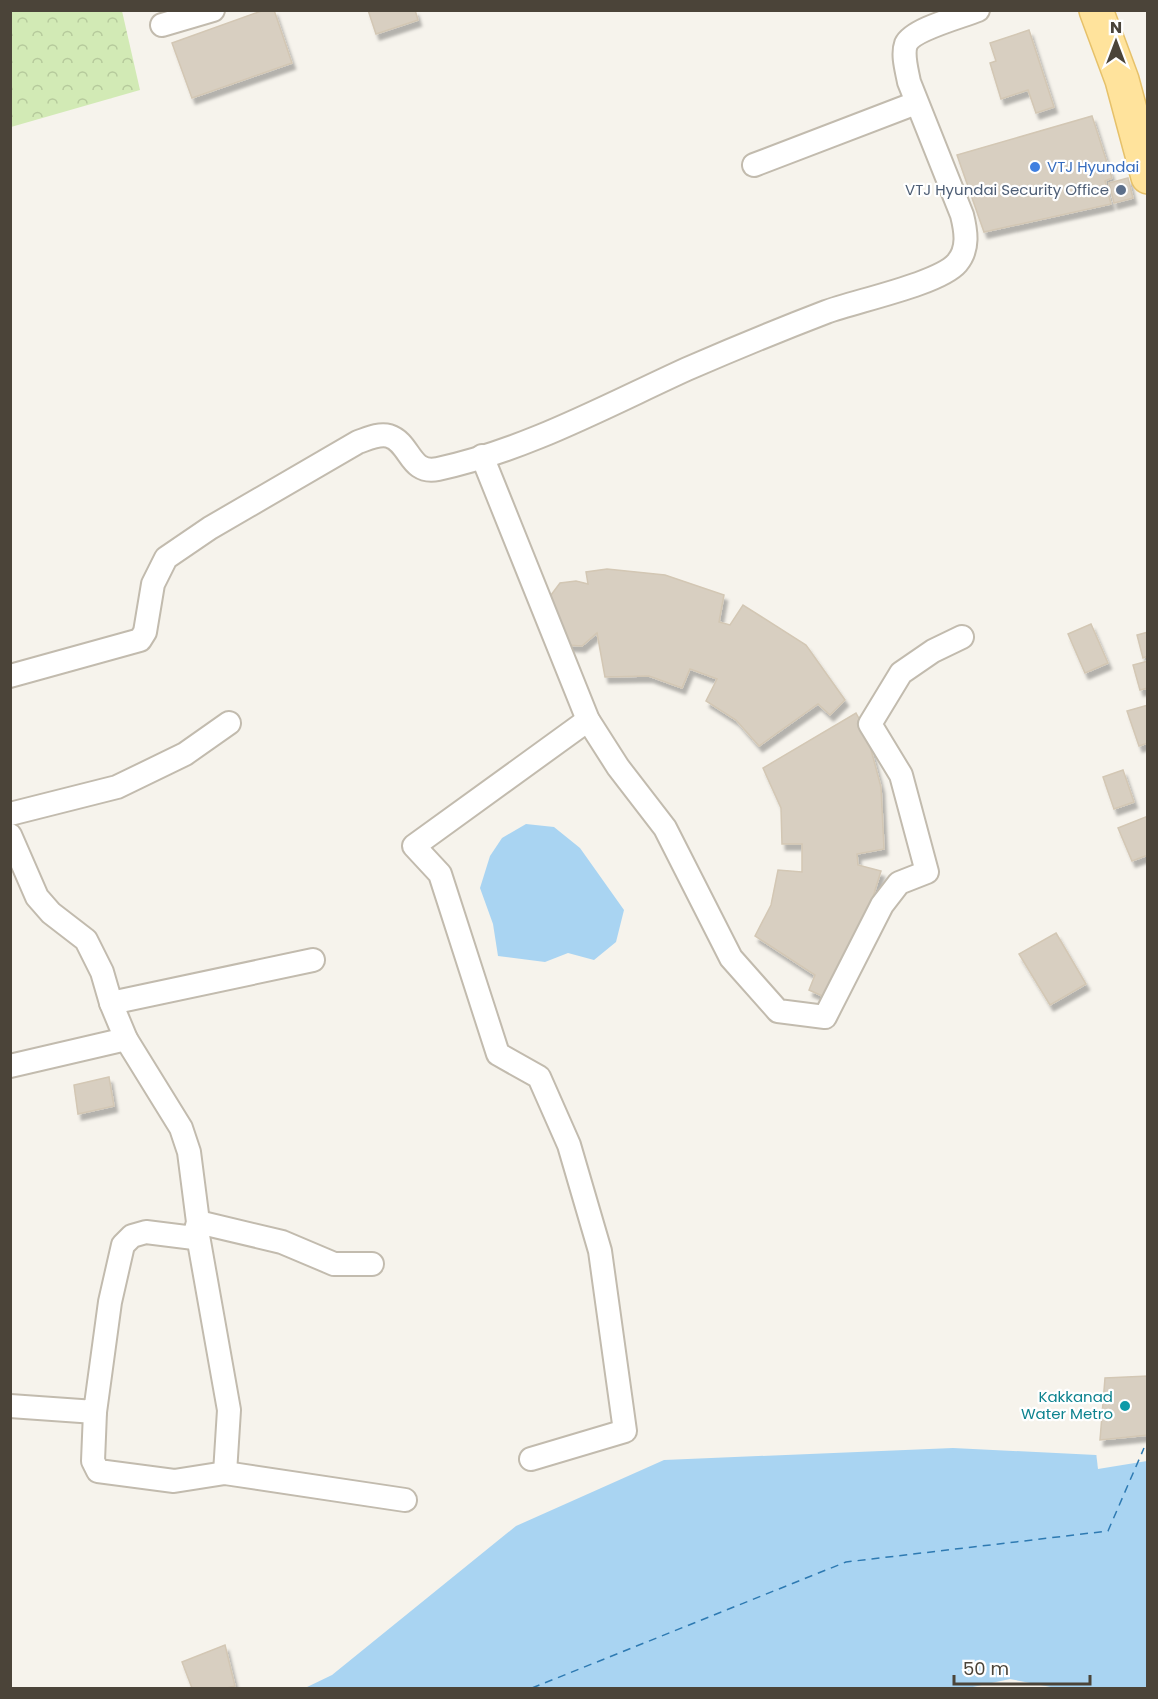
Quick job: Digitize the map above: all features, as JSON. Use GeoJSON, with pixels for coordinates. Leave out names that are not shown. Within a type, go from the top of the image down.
{"type":"FeatureCollection","features":[{"type":"Feature","properties":{"kind":"main road"},"geometry":{"type":"LineString","coordinates":[[1096,10],[1122,80],[1148,177]]}},
{"type":"Feature","properties":{"kind":"main road"},"geometry":{"type":"LineString","coordinates":[[1117,10],[1148,106]]}},
{"type":"Feature","properties":{"kind":"street"},"geometry":{"type":"LineString","coordinates":[[10,676],[140,640],[145,632],[153,584],[166,558],[210,528],[358,442],[375,436],[389,436],[400,444],[412,462],[423,470],[436,470],[567,426],[778,330],[852,302],[930,279],[957,263],[967,237],[962,215],[916,103],[905,64],[906,45],[915,33],[978,10]]}},
{"type":"Feature","properties":{"kind":"street"},"geometry":{"type":"LineString","coordinates":[[162,25],[199,12]]}},
{"type":"Feature","properties":{"kind":"street"},"geometry":{"type":"LineString","coordinates":[[754,165],[916,103]]}},
{"type":"Feature","properties":{"kind":"street"},"geometry":{"type":"LineString","coordinates":[[482,456],[588,720],[618,767],[665,828],[731,958],[778,1011],[825,1017],[882,905],[898,883],[927,872],[901,775],[870,724],[901,673],[933,651],[962,637]]}},
{"type":"Feature","properties":{"kind":"street"},"geometry":{"type":"LineString","coordinates":[[531,1459],[626,1431],[600,1251],[569,1145],[539,1077],[498,1054],[440,874],[414,846],[588,720]]}},
{"type":"Feature","properties":{"kind":"street"},"geometry":{"type":"LineString","coordinates":[[10,814],[117,787],[184,754],[229,723]]}},
{"type":"Feature","properties":{"kind":"street"},"geometry":{"type":"LineString","coordinates":[[10,835],[37,897],[51,913],[86,940],[102,972],[111,1004],[126,1039],[181,1128],[189,1152],[198,1226],[229,1410],[225,1473]]}},
{"type":"Feature","properties":{"kind":"street"},"geometry":{"type":"LineString","coordinates":[[111,1004],[313,960]]}},
{"type":"Feature","properties":{"kind":"street"},"geometry":{"type":"LineString","coordinates":[[10,1066],[126,1039]]}},
{"type":"Feature","properties":{"kind":"street"},"geometry":{"type":"LineString","coordinates":[[198,1226],[282,1242],[334,1264],[372,1264]]}},
{"type":"Feature","properties":{"kind":"street"},"geometry":{"type":"LineString","coordinates":[[198,1226],[194,1238],[146,1232],[132,1236],[123,1245],[110,1302],[95,1412],[93,1461],[98,1471],[174,1481],[225,1473],[405,1500]]}},
{"type":"Feature","properties":{"kind":"street"},"geometry":{"type":"LineString","coordinates":[[10,1406],[95,1412]]}},
{"type":"Feature","properties":{"kind":"green space"},"geometry":{"type":"Polygon","coordinates":[[[11,10],[122,11],[140,90],[11,127],[11,10]]]}},
{"type":"Feature","properties":{"kind":"water"},"geometry":{"type":"Polygon","coordinates":[[[526,824],[554,827],[580,848],[624,910],[616,942],[594,960],[568,953],[545,962],[498,956],[493,924],[480,888],[490,856],[502,838],[526,824]]]}},
{"type":"Feature","properties":{"kind":"water"},"geometry":{"type":"Polygon","coordinates":[[[953,1448],[1096,1455],[1147,1451],[1147,1688],[1056,1688],[1010,1679],[968,1688],[305,1688],[332,1675],[516,1526],[664,1460],[953,1448]]]}},
{"type":"Feature","properties":{"kind":"pier"},"geometry":{"type":"Polygon","coordinates":[[[1148,1448],[1147,1461],[1098,1469],[1096,1452],[1148,1448]]]}},
{"type":"Feature","properties":{"kind":"building"},"geometry":{"type":"Polygon","coordinates":[[[264,10],[274,10],[292,63],[192,98],[172,43],[264,10]]]}},
{"type":"Feature","properties":{"kind":"building"},"geometry":{"type":"Polygon","coordinates":[[[368,10],[415,10],[418,20],[376,34],[368,10]]]}},
{"type":"Feature","properties":{"kind":"building"},"geometry":{"type":"Polygon","coordinates":[[[1029,30],[1054,107],[1036,113],[1028,90],[1001,99],[990,63],[996,61],[990,43],[1029,30]]]}},
{"type":"Feature","properties":{"kind":"building","name":"VTJ Hyundai"},"geometry":{"type":"Polygon","coordinates":[[[1092,116],[1112,178],[1105,181],[1111,204],[984,232],[957,155],[1092,116]]]}},
{"type":"Feature","properties":{"kind":"building","name":"VTJ Hyundai Security Office"},"geometry":{"type":"Polygon","coordinates":[[[1128,178],[1133,198],[1114,203],[1109,183],[1128,178]]]}},
{"type":"Feature","properties":{"kind":"building"},"geometry":{"type":"Polygon","coordinates":[[[607,569],[665,575],[724,595],[719,622],[730,625],[743,605],[806,645],[845,700],[830,715],[818,704],[759,746],[736,720],[706,701],[717,679],[690,669],[682,688],[649,676],[605,677],[597,633],[582,646],[566,645],[557,638],[551,595],[560,583],[576,581],[588,584],[586,572],[607,569]]]}},
{"type":"Feature","properties":{"kind":"building"},"geometry":{"type":"Polygon","coordinates":[[[1091,624],[1108,663],[1085,673],[1068,634],[1091,624]]]}},
{"type":"Feature","properties":{"kind":"building"},"geometry":{"type":"Polygon","coordinates":[[[1148,632],[1148,656],[1143,658],[1137,635],[1148,632]]]}},
{"type":"Feature","properties":{"kind":"building"},"geometry":{"type":"Polygon","coordinates":[[[1148,661],[1148,688],[1140,690],[1133,665],[1148,661]]]}},
{"type":"Feature","properties":{"kind":"building"},"geometry":{"type":"Polygon","coordinates":[[[1148,705],[1148,743],[1139,746],[1127,711],[1148,705]]]}},
{"type":"Feature","properties":{"kind":"building"},"geometry":{"type":"Polygon","coordinates":[[[856,713],[866,731],[881,787],[884,849],[857,854],[858,865],[881,871],[860,939],[829,999],[809,990],[815,975],[755,936],[771,905],[778,870],[802,872],[802,844],[782,844],[781,808],[763,768],[856,713]]]}},
{"type":"Feature","properties":{"kind":"building"},"geometry":{"type":"Polygon","coordinates":[[[1123,770],[1134,802],[1114,809],[1103,777],[1123,770]]]}},
{"type":"Feature","properties":{"kind":"building"},"geometry":{"type":"Polygon","coordinates":[[[1148,816],[1148,855],[1132,861],[1118,828],[1148,816]]]}},
{"type":"Feature","properties":{"kind":"building"},"geometry":{"type":"Polygon","coordinates":[[[1056,933],[1086,984],[1050,1005],[1019,954],[1056,933]]]}},
{"type":"Feature","properties":{"kind":"building"},"geometry":{"type":"Polygon","coordinates":[[[109,1077],[114,1106],[78,1114],[74,1085],[109,1077]]]}},
{"type":"Feature","properties":{"kind":"building","name":"Kakkanad Water Metro"},"geometry":{"type":"Polygon","coordinates":[[[1148,1376],[1148,1435],[1100,1440],[1105,1378],[1148,1376]]]}},
{"type":"Feature","properties":{"kind":"building"},"geometry":{"type":"Polygon","coordinates":[[[225,1645],[235,1686],[192,1688],[182,1662],[225,1645]]]}},
{"type":"Feature","properties":{"kind":"ferry route"},"geometry":{"type":"LineString","coordinates":[[532,1688],[846,1562],[1108,1531],[1144,1448]]}},
{"type":"Feature","properties":{"kind":"place","name":"VTJ Hyundai"},"geometry":{"type":"Point","coordinates":[1035,167]}},
{"type":"Feature","properties":{"kind":"place","name":"VTJ Hyundai Security Office"},"geometry":{"type":"Point","coordinates":[1121,190]}},
{"type":"Feature","properties":{"kind":"place","name":"Kakkanad Water Metro"},"geometry":{"type":"Point","coordinates":[1125,1406]}}]}
